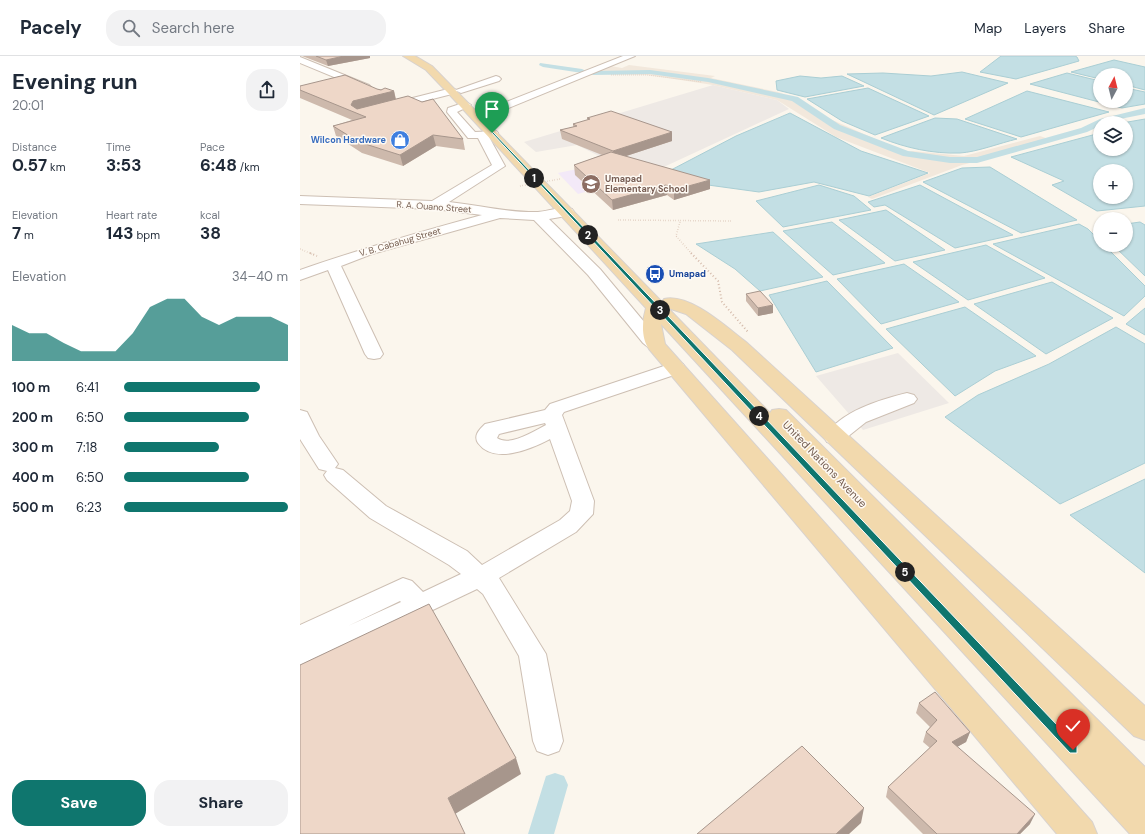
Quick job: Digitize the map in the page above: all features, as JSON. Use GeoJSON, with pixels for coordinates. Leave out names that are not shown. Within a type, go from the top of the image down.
{"type":"FeatureCollection","features":[{"type":"Feature","properties":{"kind":"main road","name":"United Nations Avenue"},"geometry":{"type":"LineString","coordinates":[[408,56],[429,68],[485,114],[1145,825]]}},
{"type":"Feature","properties":{"kind":"main road","name":"United Nations Avenue"},"geometry":{"type":"LineString","coordinates":[[419,56],[438,67],[487,134],[663,305],[913,554],[1145,790]]}},
{"type":"Feature","properties":{"kind":"main road"},"geometry":{"type":"LineString","coordinates":[[1080,834],[656,344],[651,320],[663,305],[696,312],[739,346],[834,437],[1145,726]]}},
{"type":"Feature","properties":{"kind":"street"},"geometry":{"type":"LineString","coordinates":[[485,114],[631,56]]}},
{"type":"Feature","properties":{"kind":"street"},"geometry":{"type":"LineString","coordinates":[[300,62],[309,69],[300,72]]}},
{"type":"Feature","properties":{"kind":"street"},"geometry":{"type":"LineString","coordinates":[[300,62],[378,92]]}},
{"type":"Feature","properties":{"kind":"street"},"geometry":{"type":"LineString","coordinates":[[382,109],[457,91],[496,79]]}},
{"type":"Feature","properties":{"kind":"street"},"geometry":{"type":"LineString","coordinates":[[435,206],[499,166],[487,134]]}},
{"type":"Feature","properties":{"kind":"street","name":"R. A. Ouano Street"},"geometry":{"type":"LineString","coordinates":[[300,200],[468,208],[500,214],[538,216],[567,212]]}},
{"type":"Feature","properties":{"kind":"street","name":"V. B. Cabahug Street"},"geometry":{"type":"LineString","coordinates":[[300,275],[367,251],[500,214]]}},
{"type":"Feature","properties":{"kind":"street"},"geometry":{"type":"LineString","coordinates":[[538,216],[594,272],[649,340],[656,344]]}},
{"type":"Feature","properties":{"kind":"street"},"geometry":{"type":"LineString","coordinates":[[332,263],[374,354]]}},
{"type":"Feature","properties":{"kind":"street"},"geometry":{"type":"LineString","coordinates":[[300,661],[418,604],[481,576],[568,526],[581,514],[583,501],[554,421],[557,408],[676,368]]}},
{"type":"Feature","properties":{"kind":"street"},"geometry":{"type":"LineString","coordinates":[[834,437],[847,424],[868,412],[907,398]]}},
{"type":"Feature","properties":{"kind":"street"},"geometry":{"type":"LineString","coordinates":[[300,416],[309,436],[331,470],[378,512],[458,558],[492,586],[532,654],[548,741]]}},
{"type":"Feature","properties":{"kind":"street"},"geometry":{"type":"LineString","coordinates":[[300,637],[403,588],[418,604]]}},
{"type":"Feature","properties":{"kind":"path"},"geometry":{"type":"LineString","coordinates":[[584,75],[647,75],[702,82]]}},
{"type":"Feature","properties":{"kind":"path"},"geometry":{"type":"LineString","coordinates":[[520,186],[560,179]]}},
{"type":"Feature","properties":{"kind":"path"},"geometry":{"type":"LineString","coordinates":[[618,220],[680,222],[732,221]]}},
{"type":"Feature","properties":{"kind":"path"},"geometry":{"type":"LineString","coordinates":[[680,222],[676,236],[718,281],[722,302],[750,334],[750,336],[739,346]]}},
{"type":"Feature","properties":{"kind":"shaded area"},"geometry":{"type":"Polygon","coordinates":[[[629,65],[715,76],[711,78],[778,92],[800,100],[821,115],[907,153],[912,151],[964,156],[1040,136],[1054,141],[962,165],[872,199],[868,197],[930,173],[836,137],[777,100],[713,85],[648,75],[592,74],[610,66],[622,68],[629,65]]]}},
{"type":"Feature","properties":{"kind":"shaded area"},"geometry":{"type":"Polygon","coordinates":[[[713,85],[777,100],[789,109],[653,172],[611,162],[577,145],[536,152],[524,142],[713,85]]]}},
{"type":"Feature","properties":{"kind":"shaded area","name":"Umapad Elementary School"},"geometry":{"type":"Polygon","coordinates":[[[611,162],[653,172],[578,194],[558,173],[611,162]]]}},
{"type":"Feature","properties":{"kind":"shaded area"},"geometry":{"type":"Polygon","coordinates":[[[898,353],[949,403],[863,430],[816,376],[898,353]]]}},
{"type":"Feature","properties":{"kind":"water"},"geometry":{"type":"Polygon","coordinates":[[[1001,56],[1075,56],[1079,61],[1016,79],[980,72],[1001,56]]]}},
{"type":"Feature","properties":{"kind":"water"},"geometry":{"type":"Polygon","coordinates":[[[1114,60],[1145,67],[1145,90],[1133,87],[1133,68],[1093,68],[1093,77],[1071,72],[1114,60]]]}},
{"type":"Feature","properties":{"kind":"water"},"geometry":{"type":"Polygon","coordinates":[[[962,72],[1008,83],[934,115],[847,74],[883,73],[931,76],[962,72]]]}},
{"type":"Feature","properties":{"kind":"water"},"geometry":{"type":"Polygon","coordinates":[[[1067,73],[1093,79],[1093,100],[1030,84],[1067,73]]]}},
{"type":"Feature","properties":{"kind":"water"},"geometry":{"type":"Polygon","coordinates":[[[800,76],[821,78],[842,76],[864,86],[805,97],[777,90],[776,81],[800,76]]]}},
{"type":"Feature","properties":{"kind":"water"},"geometry":{"type":"Polygon","coordinates":[[[868,88],[929,116],[875,135],[842,121],[807,99],[868,88]]]}},
{"type":"Feature","properties":{"kind":"water"},"geometry":{"type":"Polygon","coordinates":[[[1133,89],[1145,92],[1145,104],[1133,106],[1133,89]]]}},
{"type":"Feature","properties":{"kind":"water"},"geometry":{"type":"Polygon","coordinates":[[[1027,91],[1109,112],[1021,137],[965,119],[1027,91]]]}},
{"type":"Feature","properties":{"kind":"water"},"geometry":{"type":"Polygon","coordinates":[[[790,113],[861,151],[928,173],[869,196],[814,182],[759,192],[708,185],[671,170],[736,136],[790,113]]]}},
{"type":"Feature","properties":{"kind":"water"},"geometry":{"type":"Polygon","coordinates":[[[935,118],[957,119],[1017,139],[974,151],[950,153],[920,150],[881,138],[935,118]]]}},
{"type":"Feature","properties":{"kind":"water"},"geometry":{"type":"Polygon","coordinates":[[[1145,119],[1145,206],[1097,211],[1052,185],[1064,181],[1011,157],[1093,135],[1093,156],[1133,156],[1133,121],[1145,119]]]}},
{"type":"Feature","properties":{"kind":"water"},"geometry":{"type":"Polygon","coordinates":[[[990,167],[1077,220],[1021,233],[923,182],[962,168],[990,167]]]}},
{"type":"Feature","properties":{"kind":"water"},"geometry":{"type":"Polygon","coordinates":[[[819,185],[854,196],[871,210],[783,227],[756,201],[819,185]]]}},
{"type":"Feature","properties":{"kind":"water"},"geometry":{"type":"Polygon","coordinates":[[[920,185],[1013,235],[955,248],[885,205],[874,207],[868,202],[920,185]]]}},
{"type":"Feature","properties":{"kind":"water"},"geometry":{"type":"Polygon","coordinates":[[[886,210],[945,250],[895,261],[839,220],[886,210]]]}},
{"type":"Feature","properties":{"kind":"water"},"geometry":{"type":"Polygon","coordinates":[[[832,222],[885,263],[833,275],[783,231],[832,222]]]}},
{"type":"Feature","properties":{"kind":"water"},"geometry":{"type":"Polygon","coordinates":[[[1140,222],[1145,225],[1145,276],[1120,252],[1133,252],[1133,223],[1140,222]]]}},
{"type":"Feature","properties":{"kind":"water"},"geometry":{"type":"Polygon","coordinates":[[[1079,224],[1093,234],[1093,252],[1111,252],[1145,286],[1145,296],[1124,316],[993,244],[1079,224]]]}},
{"type":"Feature","properties":{"kind":"water"},"geometry":{"type":"Polygon","coordinates":[[[773,232],[823,277],[760,291],[735,269],[696,244],[773,232]]]}},
{"type":"Feature","properties":{"kind":"water"},"geometry":{"type":"Polygon","coordinates":[[[986,245],[1045,278],[968,300],[913,262],[986,245]]]}},
{"type":"Feature","properties":{"kind":"water"},"geometry":{"type":"Polygon","coordinates":[[[904,264],[959,302],[881,324],[837,279],[904,264]]]}},
{"type":"Feature","properties":{"kind":"water"},"geometry":{"type":"Polygon","coordinates":[[[827,281],[893,348],[816,372],[769,295],[827,281]]]}},
{"type":"Feature","properties":{"kind":"water"},"geometry":{"type":"Polygon","coordinates":[[[1052,282],[1113,318],[1046,354],[974,304],[1052,282]]]}},
{"type":"Feature","properties":{"kind":"water"},"geometry":{"type":"Polygon","coordinates":[[[965,307],[1036,356],[995,371],[955,396],[886,329],[965,307]]]}},
{"type":"Feature","properties":{"kind":"water"},"geometry":{"type":"Polygon","coordinates":[[[1145,308],[1145,335],[1126,324],[1145,308]]]}},
{"type":"Feature","properties":{"kind":"water"},"geometry":{"type":"Polygon","coordinates":[[[1116,327],[1145,344],[1145,463],[1060,504],[945,417],[978,395],[1049,364],[1116,327]]]}},
{"type":"Feature","properties":{"kind":"water"},"geometry":{"type":"Polygon","coordinates":[[[1145,479],[1145,573],[1070,515],[1145,479]]]}},
{"type":"Feature","properties":{"kind":"building"},"geometry":{"type":"Polygon","coordinates":[[[316,56],[344,56],[326,60],[316,56]]]}},
{"type":"Feature","properties":{"kind":"building"},"geometry":{"type":"Polygon","coordinates":[[[345,75],[377,89],[381,90],[385,88],[394,91],[353,101],[351,105],[357,109],[408,96],[422,102],[433,99],[463,139],[433,135],[400,155],[359,142],[333,126],[366,117],[300,90],[300,86],[345,75]]]}},
{"type":"Feature","properties":{"kind":"building"},"geometry":{"type":"Polygon","coordinates":[[[611,111],[672,132],[613,151],[560,130],[577,126],[573,124],[611,111]]]}},
{"type":"Feature","properties":{"kind":"building"},"geometry":{"type":"Polygon","coordinates":[[[611,152],[710,180],[674,190],[666,185],[612,200],[574,165],[611,152]]]}},
{"type":"Feature","properties":{"kind":"building"},"geometry":{"type":"Polygon","coordinates":[[[760,291],[773,305],[758,308],[746,294],[760,291]]]}},
{"type":"Feature","properties":{"kind":"building"},"geometry":{"type":"Polygon","coordinates":[[[429,604],[516,758],[448,798],[465,834],[300,834],[300,665],[429,604]]]}},
{"type":"Feature","properties":{"kind":"building"},"geometry":{"type":"Polygon","coordinates":[[[935,692],[970,732],[952,742],[1035,814],[1017,834],[937,834],[888,787],[937,741],[926,732],[937,720],[919,703],[935,692]]]}},
{"type":"Feature","properties":{"kind":"building"},"geometry":{"type":"Polygon","coordinates":[[[802,746],[864,808],[836,834],[697,834],[802,746]]]}},
{"type":"Feature","properties":{"kind":"waterway"},"geometry":{"type":"LineString","coordinates":[[543,65],[582,71]]}},
{"type":"Feature","properties":{"kind":"waterway"},"geometry":{"type":"LineString","coordinates":[[593,73],[650,72],[708,80],[795,99],[837,127],[906,154],[950,160],[977,160],[1084,130],[1103,121],[1145,111]]}},
{"type":"Feature","properties":{"kind":"waterway"},"geometry":{"type":"LineString","coordinates":[[541,834],[555,785]]}},
{"type":"Feature","properties":{"kind":"place","name":"Wilcon Hardware"},"geometry":{"type":"Point","coordinates":[400,140]}},
{"type":"Feature","properties":{"kind":"place","name":"Umapad Elementary School"},"geometry":{"type":"Point","coordinates":[591,184]}},
{"type":"Feature","properties":{"kind":"place","name":"Umapad"},"geometry":{"type":"Point","coordinates":[655,274]}},
{"type":"Feature","properties":{"kind":"route"},"geometry":{"type":"LineString","coordinates":[[492,133],[1073,750]]}}]}
